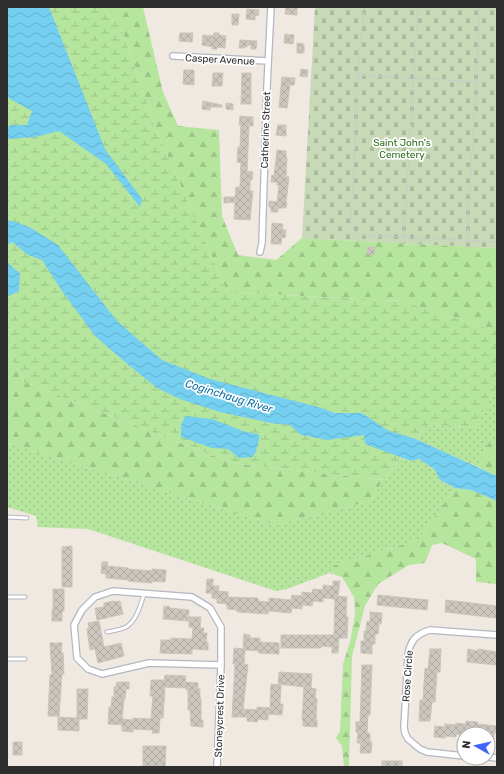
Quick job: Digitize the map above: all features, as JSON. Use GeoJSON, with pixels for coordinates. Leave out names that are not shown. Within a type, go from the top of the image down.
{"type":"FeatureCollection","features":[{"type":"Feature","properties":{"kind":"street","name":"Catherine Street"},"geometry":{"type":"LineString","coordinates":[[260,252],[262,243],[271,7]]}},
{"type":"Feature","properties":{"kind":"street","name":"Casper Avenue"},"geometry":{"type":"LineString","coordinates":[[172,56],[268,62]]}},
{"type":"Feature","properties":{"kind":"street","name":"Stoneycrest Drive"},"geometry":{"type":"LineString","coordinates":[[217,767],[221,666],[221,627],[210,608],[192,597],[113,592],[95,597],[82,610],[74,625],[77,658],[88,669],[102,674],[149,663],[221,666]]}},
{"type":"Feature","properties":{"kind":"street","name":"Rose Circle"},"geometry":{"type":"LineString","coordinates":[[456,755],[427,752],[420,749],[408,739],[405,733],[405,696],[409,645],[415,637],[422,632],[430,630],[497,636]]}},
{"type":"Feature","properties":{"kind":"lane"},"geometry":{"type":"LineString","coordinates":[[7,517],[27,518]]}},
{"type":"Feature","properties":{"kind":"lane"},"geometry":{"type":"LineString","coordinates":[[107,632],[126,627],[132,622],[144,594]]}},
{"type":"Feature","properties":{"kind":"lane"},"geometry":{"type":"LineString","coordinates":[[7,597],[25,597]]}},
{"type":"Feature","properties":{"kind":"lane"},"geometry":{"type":"LineString","coordinates":[[7,659],[25,658]]}},
{"type":"Feature","properties":{"kind":"path"},"geometry":{"type":"LineString","coordinates":[[364,7],[358,75],[352,228],[360,235],[497,242]]}},
{"type":"Feature","properties":{"kind":"path"},"geometry":{"type":"LineString","coordinates":[[404,237],[418,7]]}},
{"type":"Feature","properties":{"kind":"path"},"geometry":{"type":"LineString","coordinates":[[466,241],[480,7]]}},
{"type":"Feature","properties":{"kind":"path"},"geometry":{"type":"LineString","coordinates":[[358,75],[476,82]]}},
{"type":"Feature","properties":{"kind":"green space"},"geometry":{"type":"Polygon","coordinates":[[[7,7],[102,7],[122,30],[156,129],[227,292],[401,301],[497,331],[497,386],[475,427],[427,425],[383,480],[232,463],[24,382],[7,352],[7,7]]]}},
{"type":"Feature","properties":{"kind":"green space"},"geometry":{"type":"Polygon","coordinates":[[[102,7],[143,7],[163,92],[178,126],[219,130],[222,216],[238,255],[276,260],[302,238],[497,248],[497,331],[401,301],[227,292],[156,129],[122,30],[102,7]]]}},
{"type":"Feature","properties":{"kind":"green space","name":"Saint John's Cemetery"},"geometry":{"type":"Polygon","coordinates":[[[315,7],[497,7],[497,248],[302,238],[315,7]]]}},
{"type":"Feature","properties":{"kind":"green space"},"geometry":{"type":"Polygon","coordinates":[[[7,352],[24,382],[232,463],[383,480],[371,501],[275,525],[7,443],[7,352]]]}},
{"type":"Feature","properties":{"kind":"green space"},"geometry":{"type":"Polygon","coordinates":[[[497,386],[497,437],[488,444],[478,467],[416,439],[427,425],[475,427],[497,386]]]}},
{"type":"Feature","properties":{"kind":"green space"},"geometry":{"type":"Polygon","coordinates":[[[497,437],[497,476],[478,467],[488,444],[497,437]]]}},
{"type":"Feature","properties":{"kind":"green space"},"geometry":{"type":"Polygon","coordinates":[[[7,443],[275,525],[371,501],[383,480],[401,458],[411,461],[419,459],[434,469],[440,480],[455,488],[418,540],[335,565],[329,573],[287,589],[276,591],[88,529],[38,527],[36,516],[7,507],[7,443]]]}},
{"type":"Feature","properties":{"kind":"green space"},"geometry":{"type":"Polygon","coordinates":[[[455,488],[471,490],[497,501],[497,584],[476,582],[476,559],[442,543],[432,545],[425,563],[409,565],[378,584],[365,606],[352,656],[349,767],[344,767],[342,746],[336,738],[340,731],[343,664],[350,642],[355,614],[354,597],[342,577],[329,573],[335,565],[418,540],[455,488]]]}},
{"type":"Feature","properties":{"kind":"water"},"geometry":{"type":"Polygon","coordinates":[[[7,7],[49,7],[105,149],[142,199],[140,207],[106,164],[59,131],[35,137],[9,139],[7,142],[7,129],[10,125],[27,125],[32,111],[7,96],[7,7]]]}},
{"type":"Feature","properties":{"kind":"water","name":"Coginchaug River"},"geometry":{"type":"Polygon","coordinates":[[[7,220],[31,228],[58,245],[117,321],[162,360],[210,379],[318,407],[335,413],[362,413],[389,431],[416,439],[497,476],[497,501],[471,490],[455,488],[440,480],[434,469],[419,459],[411,461],[365,444],[364,435],[328,440],[301,435],[290,425],[271,423],[220,412],[180,399],[157,388],[95,336],[62,291],[42,260],[28,255],[12,242],[7,245],[7,220]]]}},
{"type":"Feature","properties":{"kind":"water"},"geometry":{"type":"Polygon","coordinates":[[[7,261],[20,273],[19,291],[9,296],[7,294],[7,261]]]}},
{"type":"Feature","properties":{"kind":"water"},"geometry":{"type":"Polygon","coordinates":[[[185,416],[212,419],[243,431],[260,435],[256,452],[252,457],[239,458],[228,449],[212,448],[181,437],[181,426],[185,416]]]}},
{"type":"Feature","properties":{"kind":"building"},"geometry":{"type":"Polygon","coordinates":[[[286,7],[297,7],[297,15],[285,14],[286,7]]]}},
{"type":"Feature","properties":{"kind":"building"},"geometry":{"type":"Polygon","coordinates":[[[247,9],[259,10],[258,16],[255,15],[255,20],[246,19],[247,9]]]}},
{"type":"Feature","properties":{"kind":"building"},"geometry":{"type":"Polygon","coordinates":[[[232,14],[239,14],[238,25],[232,25],[232,14]]]}},
{"type":"Feature","properties":{"kind":"building"},"geometry":{"type":"Polygon","coordinates":[[[180,33],[193,33],[192,42],[179,41],[180,33]]]}},
{"type":"Feature","properties":{"kind":"building"},"geometry":{"type":"Polygon","coordinates":[[[214,33],[219,33],[219,35],[226,36],[225,48],[217,47],[217,49],[212,49],[213,47],[202,45],[203,35],[213,36],[214,33]]]}},
{"type":"Feature","properties":{"kind":"building"},"geometry":{"type":"Polygon","coordinates":[[[285,34],[294,35],[293,44],[284,43],[285,34]]]}},
{"type":"Feature","properties":{"kind":"building"},"geometry":{"type":"Polygon","coordinates":[[[240,40],[257,41],[256,49],[251,49],[251,44],[244,48],[239,48],[240,40]]]}},
{"type":"Feature","properties":{"kind":"building"},"geometry":{"type":"Polygon","coordinates":[[[297,43],[304,44],[304,53],[297,53],[297,43]]]}},
{"type":"Feature","properties":{"kind":"building"},"geometry":{"type":"Polygon","coordinates":[[[301,69],[308,70],[307,77],[300,76],[301,69]]]}},
{"type":"Feature","properties":{"kind":"building"},"geometry":{"type":"Polygon","coordinates":[[[184,70],[194,70],[194,85],[183,84],[184,70]]]}},
{"type":"Feature","properties":{"kind":"building"},"geometry":{"type":"Polygon","coordinates":[[[213,73],[223,73],[222,86],[212,86],[213,73]]]}},
{"type":"Feature","properties":{"kind":"building"},"geometry":{"type":"Polygon","coordinates":[[[242,73],[251,73],[251,104],[241,104],[242,73]]]}},
{"type":"Feature","properties":{"kind":"building"},"geometry":{"type":"Polygon","coordinates":[[[282,77],[295,78],[294,85],[290,85],[287,108],[279,107],[282,77]]]}},
{"type":"Feature","properties":{"kind":"building"},"geometry":{"type":"Polygon","coordinates":[[[203,101],[222,105],[222,107],[210,107],[210,110],[202,109],[203,101]]]}},
{"type":"Feature","properties":{"kind":"building"},"geometry":{"type":"Polygon","coordinates":[[[226,103],[233,104],[233,110],[226,109],[226,103]]]}},
{"type":"Feature","properties":{"kind":"building"},"geometry":{"type":"Polygon","coordinates":[[[240,116],[253,117],[253,126],[249,126],[247,171],[253,172],[252,180],[250,180],[250,191],[253,191],[250,220],[234,219],[235,202],[224,203],[224,197],[235,197],[236,187],[240,187],[241,163],[237,162],[238,147],[240,147],[240,116]]]}},
{"type":"Feature","properties":{"kind":"building"},"geometry":{"type":"Polygon","coordinates":[[[278,125],[286,125],[286,136],[276,135],[278,125]]]}},
{"type":"Feature","properties":{"kind":"building"},"geometry":{"type":"Polygon","coordinates":[[[277,150],[286,151],[286,177],[289,177],[287,203],[286,208],[278,208],[278,212],[271,212],[269,201],[277,202],[279,185],[277,185],[277,182],[271,182],[272,175],[274,176],[277,150]]]}},
{"type":"Feature","properties":{"kind":"building"},"geometry":{"type":"Polygon","coordinates":[[[272,223],[283,224],[282,230],[286,230],[285,238],[282,237],[281,244],[271,244],[272,223]]]}},
{"type":"Feature","properties":{"kind":"building"},"geometry":{"type":"Polygon","coordinates":[[[368,247],[375,247],[374,255],[367,254],[368,247]]]}},
{"type":"Feature","properties":{"kind":"building"},"geometry":{"type":"Polygon","coordinates":[[[72,546],[72,587],[62,587],[62,547],[72,546]]]}},
{"type":"Feature","properties":{"kind":"building"},"geometry":{"type":"Polygon","coordinates":[[[102,562],[108,562],[107,566],[128,569],[152,571],[152,569],[166,570],[165,582],[152,581],[152,583],[106,578],[106,574],[101,573],[102,562]]]}},
{"type":"Feature","properties":{"kind":"building"},"geometry":{"type":"Polygon","coordinates":[[[207,579],[213,579],[213,586],[219,586],[218,591],[228,592],[228,597],[258,598],[258,601],[269,602],[269,598],[291,600],[292,595],[302,596],[302,592],[312,593],[313,589],[323,590],[323,585],[333,586],[333,581],[340,581],[338,596],[347,597],[347,638],[339,638],[338,653],[332,653],[332,647],[321,646],[321,648],[281,648],[281,635],[334,635],[335,599],[323,598],[323,602],[313,601],[312,606],[302,605],[302,609],[292,608],[291,613],[268,611],[268,614],[237,612],[237,610],[227,609],[227,604],[217,603],[217,599],[212,598],[212,593],[206,593],[207,579]]]}},
{"type":"Feature","properties":{"kind":"building"},"geometry":{"type":"Polygon","coordinates":[[[53,589],[64,589],[64,611],[62,611],[62,621],[52,621],[53,589]]]}},
{"type":"Feature","properties":{"kind":"building"},"geometry":{"type":"Polygon","coordinates":[[[378,595],[428,600],[427,610],[377,605],[378,595]]]}},
{"type":"Feature","properties":{"kind":"building"},"geometry":{"type":"Polygon","coordinates":[[[446,600],[497,606],[497,618],[445,612],[446,600]]]}},
{"type":"Feature","properties":{"kind":"building"},"geometry":{"type":"Polygon","coordinates":[[[120,601],[123,614],[97,620],[95,608],[104,607],[104,603],[120,601]]]}},
{"type":"Feature","properties":{"kind":"building"},"geometry":{"type":"Polygon","coordinates":[[[164,606],[189,610],[188,621],[163,619],[164,606]]]}},
{"type":"Feature","properties":{"kind":"building"},"geometry":{"type":"Polygon","coordinates":[[[370,612],[382,613],[378,634],[375,634],[375,644],[372,644],[372,654],[361,653],[361,641],[364,641],[364,631],[366,631],[367,621],[370,622],[370,612]]]}},
{"type":"Feature","properties":{"kind":"building"},"geometry":{"type":"Polygon","coordinates":[[[189,617],[201,617],[200,628],[204,628],[203,633],[207,633],[206,642],[208,642],[208,650],[192,649],[192,654],[160,653],[161,640],[171,640],[171,638],[192,639],[193,628],[189,627],[189,617]]]}},
{"type":"Feature","properties":{"kind":"building"},"geometry":{"type":"Polygon","coordinates":[[[99,621],[104,647],[121,643],[124,656],[98,663],[95,649],[90,650],[87,629],[89,628],[88,623],[99,621]]]}},
{"type":"Feature","properties":{"kind":"building"},"geometry":{"type":"Polygon","coordinates":[[[244,634],[250,635],[250,638],[260,638],[260,642],[279,643],[279,654],[259,653],[259,651],[245,650],[244,664],[248,665],[243,709],[257,710],[257,707],[270,708],[271,684],[281,685],[280,704],[283,704],[282,715],[268,714],[268,720],[258,719],[257,722],[247,721],[247,717],[232,717],[235,664],[233,664],[234,648],[243,649],[244,634]]]}},
{"type":"Feature","properties":{"kind":"building"},"geometry":{"type":"Polygon","coordinates":[[[50,643],[62,643],[61,653],[63,653],[64,674],[62,674],[59,716],[48,716],[50,675],[52,675],[50,643]]]}},
{"type":"Feature","properties":{"kind":"building"},"geometry":{"type":"Polygon","coordinates":[[[430,649],[441,649],[440,672],[437,672],[435,702],[432,702],[430,721],[419,721],[420,700],[423,700],[425,668],[428,669],[430,649]]]}},
{"type":"Feature","properties":{"kind":"building"},"geometry":{"type":"Polygon","coordinates":[[[468,649],[497,652],[497,665],[467,662],[468,649]]]}},
{"type":"Feature","properties":{"kind":"building"},"geometry":{"type":"Polygon","coordinates":[[[362,665],[372,665],[370,715],[368,715],[367,733],[370,733],[370,742],[372,742],[371,753],[360,753],[361,743],[357,743],[358,733],[356,732],[356,722],[360,722],[362,665]]]}},
{"type":"Feature","properties":{"kind":"building"},"geometry":{"type":"Polygon","coordinates":[[[279,672],[312,674],[311,688],[316,689],[315,699],[317,699],[317,727],[303,726],[304,687],[278,684],[279,672]]]}},
{"type":"Feature","properties":{"kind":"building"},"geometry":{"type":"Polygon","coordinates":[[[165,675],[186,676],[185,682],[198,683],[198,689],[200,689],[201,720],[203,720],[203,727],[191,726],[190,710],[188,710],[188,690],[186,690],[186,688],[165,687],[163,718],[160,718],[159,733],[152,733],[153,730],[133,729],[133,732],[122,731],[122,725],[108,724],[109,707],[111,707],[112,697],[114,697],[114,687],[116,687],[117,682],[129,682],[129,689],[126,689],[124,699],[122,719],[151,719],[153,696],[150,696],[151,680],[164,680],[165,675]]]}},
{"type":"Feature","properties":{"kind":"building"},"geometry":{"type":"Polygon","coordinates":[[[77,689],[88,689],[87,719],[79,719],[79,731],[58,730],[58,717],[77,718],[77,689]]]}},
{"type":"Feature","properties":{"kind":"building"},"geometry":{"type":"Polygon","coordinates":[[[466,721],[478,722],[477,724],[497,726],[497,733],[496,726],[456,726],[456,737],[434,737],[435,726],[445,727],[445,724],[455,725],[456,723],[466,724],[466,721]]]}},
{"type":"Feature","properties":{"kind":"building"},"geometry":{"type":"Polygon","coordinates":[[[13,742],[22,742],[22,755],[13,755],[13,742]]]}},
{"type":"Feature","properties":{"kind":"building"},"geometry":{"type":"Polygon","coordinates":[[[143,746],[166,746],[165,767],[143,767],[143,746]]]}},
{"type":"Feature","properties":{"kind":"building"},"geometry":{"type":"Polygon","coordinates":[[[382,761],[402,761],[402,767],[382,767],[382,761]]]}}]}
